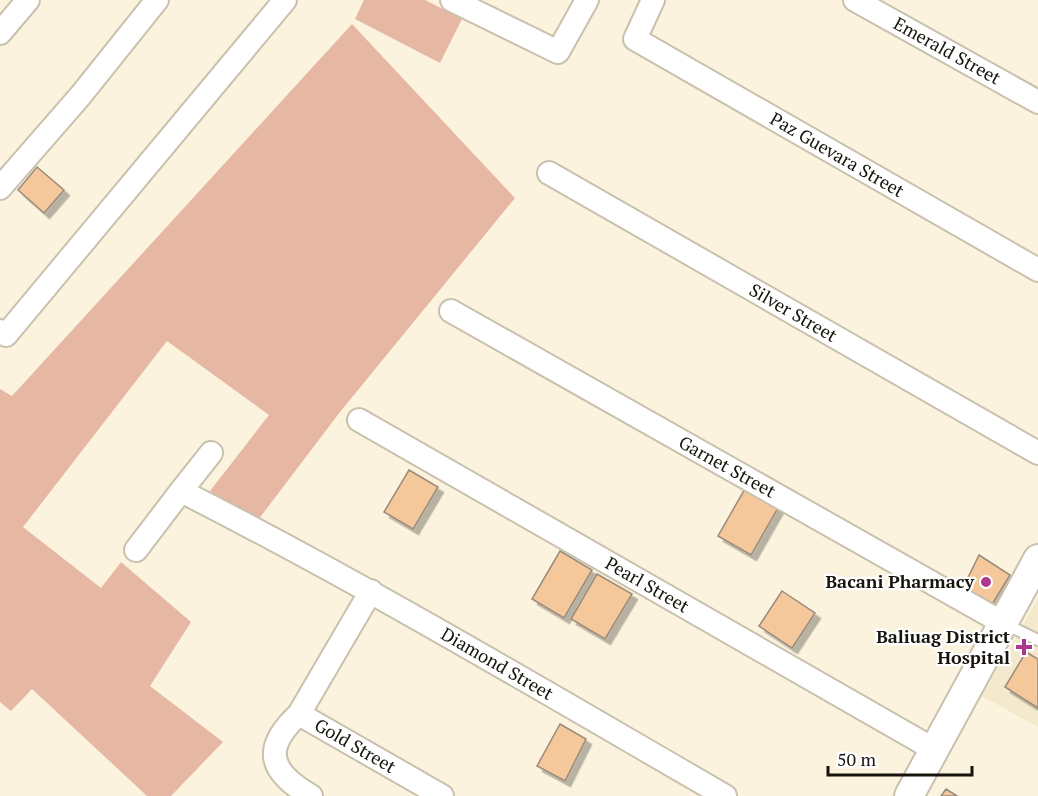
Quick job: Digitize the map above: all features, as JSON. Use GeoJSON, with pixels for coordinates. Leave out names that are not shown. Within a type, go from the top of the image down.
{"type":"FeatureCollection","features":[{"type":"Feature","properties":{"kind":"street"},"geometry":{"type":"LineString","coordinates":[[0,33],[28,0]]}},
{"type":"Feature","properties":{"kind":"street"},"geometry":{"type":"LineString","coordinates":[[0,188],[158,0]]}},
{"type":"Feature","properties":{"kind":"street"},"geometry":{"type":"LineString","coordinates":[[0,331],[6,335],[285,0]]}},
{"type":"Feature","properties":{"kind":"street"},"geometry":{"type":"LineString","coordinates":[[452,0],[558,52],[587,0]]}},
{"type":"Feature","properties":{"kind":"street","name":"Emerald Street"},"geometry":{"type":"LineString","coordinates":[[855,0],[1038,102]]}},
{"type":"Feature","properties":{"kind":"street","name":"Paz Guevara Street"},"geometry":{"type":"LineString","coordinates":[[648,2],[635,39],[1038,270]]}},
{"type":"Feature","properties":{"kind":"street","name":"Silver Street"},"geometry":{"type":"LineString","coordinates":[[549,173],[1038,453]]}},
{"type":"Feature","properties":{"kind":"street","name":"Garnet Street"},"geometry":{"type":"LineString","coordinates":[[451,310],[1003,623]]}},
{"type":"Feature","properties":{"kind":"street","name":"Pearl Street"},"geometry":{"type":"LineString","coordinates":[[359,420],[935,750]]}},
{"type":"Feature","properties":{"kind":"street"},"geometry":{"type":"LineString","coordinates":[[136,550],[211,453]]}},
{"type":"Feature","properties":{"kind":"street","name":"Diamond Street"},"geometry":{"type":"LineString","coordinates":[[181,491],[267,534],[371,591],[725,796]]}},
{"type":"Feature","properties":{"kind":"street"},"geometry":{"type":"LineString","coordinates":[[909,796],[1038,559]]}},
{"type":"Feature","properties":{"kind":"street","name":"Gold Street"},"geometry":{"type":"LineString","coordinates":[[371,591],[299,714],[442,796]]}},
{"type":"Feature","properties":{"kind":"street"},"geometry":{"type":"LineString","coordinates":[[299,714],[284,728],[277,743],[274,760],[288,783],[311,796]]}},
{"type":"Feature","properties":{"kind":"lane"},"geometry":{"type":"LineString","coordinates":[[1003,623],[1038,640]]}},
{"type":"Feature","properties":{"kind":"shaded area"},"geometry":{"type":"Polygon","coordinates":[[[364,0],[425,0],[462,19],[440,63],[355,19],[364,0]]]}},
{"type":"Feature","properties":{"kind":"shaded area"},"geometry":{"type":"Polygon","coordinates":[[[352,24],[515,198],[340,412],[255,524],[210,491],[269,415],[167,341],[23,527],[101,588],[121,562],[191,622],[150,686],[223,742],[171,796],[147,796],[32,689],[11,711],[0,702],[0,389],[12,396],[352,24]]]}},
{"type":"Feature","properties":{"kind":"shaded area","name":"Baliuag District Hospital"},"geometry":{"type":"Polygon","coordinates":[[[1038,598],[1038,727],[982,696],[1038,598]]]}},
{"type":"Feature","properties":{"kind":"building"},"geometry":{"type":"Polygon","coordinates":[[[37,167],[64,190],[44,213],[18,190],[37,167]]]}},
{"type":"Feature","properties":{"kind":"building"},"geometry":{"type":"Polygon","coordinates":[[[409,470],[438,487],[413,529],[384,512],[409,470]]]}},
{"type":"Feature","properties":{"kind":"building"},"geometry":{"type":"Polygon","coordinates":[[[746,487],[779,506],[751,555],[718,536],[746,487]]]}},
{"type":"Feature","properties":{"kind":"building"},"geometry":{"type":"Polygon","coordinates":[[[560,551],[592,570],[564,618],[532,599],[560,551]]]}},
{"type":"Feature","properties":{"kind":"building","name":"Bacani Pharmacy"},"geometry":{"type":"Polygon","coordinates":[[[979,555],[1010,575],[991,606],[962,590],[979,555]]]}},
{"type":"Feature","properties":{"kind":"building"},"geometry":{"type":"Polygon","coordinates":[[[597,574],[632,594],[605,639],[571,619],[597,574]]]}},
{"type":"Feature","properties":{"kind":"building"},"geometry":{"type":"Polygon","coordinates":[[[782,591],[815,613],[792,648],[759,626],[782,591]]]}},
{"type":"Feature","properties":{"kind":"building"},"geometry":{"type":"Polygon","coordinates":[[[1026,652],[1038,659],[1038,708],[1005,687],[1026,652]]]}},
{"type":"Feature","properties":{"kind":"building"},"geometry":{"type":"Polygon","coordinates":[[[560,724],[586,739],[565,781],[537,766],[560,724]]]}},
{"type":"Feature","properties":{"kind":"building"},"geometry":{"type":"Polygon","coordinates":[[[946,789],[957,796],[941,796],[946,789]]]}},
{"type":"Feature","properties":{"kind":"place","name":"Bacani Pharmacy"},"geometry":{"type":"Point","coordinates":[986,582]}},
{"type":"Feature","properties":{"kind":"place","name":"Baliuag District Hospital"},"geometry":{"type":"Point","coordinates":[1024,647]}}]}
